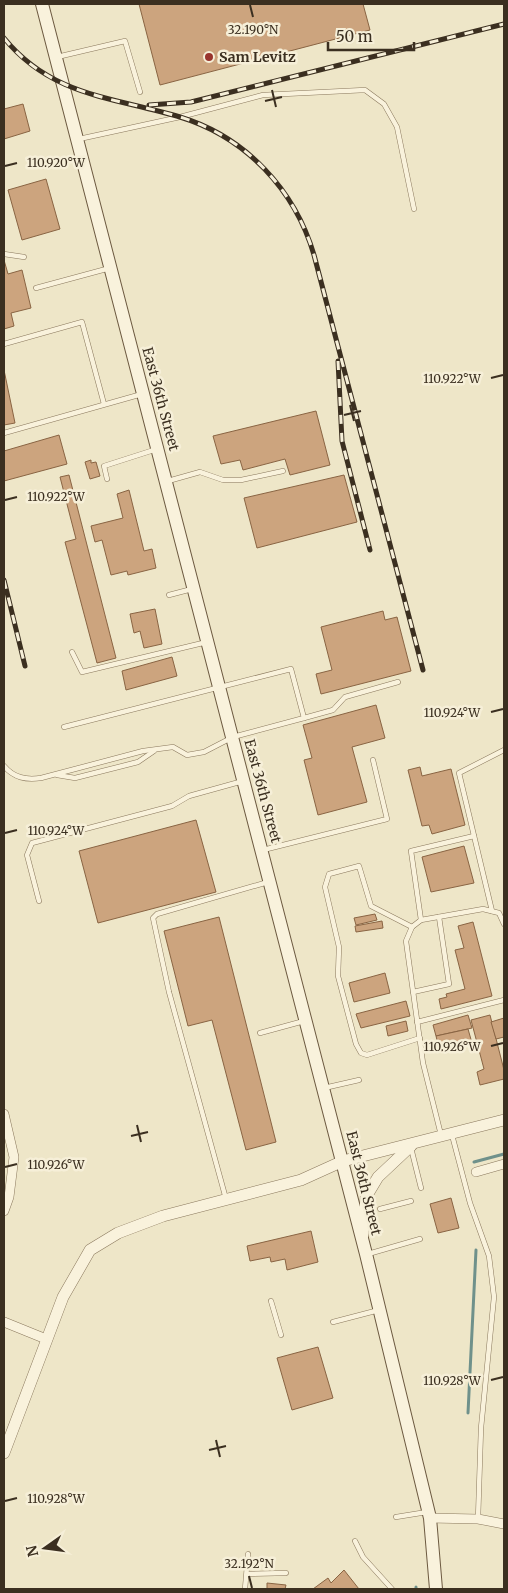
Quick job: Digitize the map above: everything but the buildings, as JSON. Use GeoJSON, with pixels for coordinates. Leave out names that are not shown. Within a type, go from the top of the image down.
{"type":"FeatureCollection","features":[{"type":"Feature","properties":{"kind":"main road","name":"East 36th Street"},"geometry":{"type":"LineString","coordinates":[[42,4],[234,737],[380,1309],[430,1515],[436,1589]]}},
{"type":"Feature","properties":{"kind":"street"},"geometry":{"type":"LineString","coordinates":[[4,1114],[14,1157],[9,1196],[4,1211]]}},
{"type":"Feature","properties":{"kind":"street"},"geometry":{"type":"LineString","coordinates":[[4,1453],[63,1297],[90,1250],[118,1233],[163,1216],[302,1180],[343,1161],[414,1145],[504,1120]]}},
{"type":"Feature","properties":{"kind":"street"},"geometry":{"type":"LineString","coordinates":[[362,1237],[366,1197],[378,1177],[414,1145]]}},
{"type":"Feature","properties":{"kind":"street"},"geometry":{"type":"LineString","coordinates":[[476,1172],[504,1164]]}},
{"type":"Feature","properties":{"kind":"street"},"geometry":{"type":"LineString","coordinates":[[4,1322],[46,1339]]}},
{"type":"Feature","properties":{"kind":"street"},"geometry":{"type":"LineString","coordinates":[[430,1515],[504,1524]]}},
{"type":"Feature","properties":{"kind":"lane"},"geometry":{"type":"LineString","coordinates":[[56,58],[125,41],[140,92]]}},
{"type":"Feature","properties":{"kind":"lane"},"geometry":{"type":"LineString","coordinates":[[77,140],[180,117],[264,95],[365,90],[384,104],[397,127],[414,209]]}},
{"type":"Feature","properties":{"kind":"lane"},"geometry":{"type":"LineString","coordinates":[[4,254],[24,257]]}},
{"type":"Feature","properties":{"kind":"lane"},"geometry":{"type":"LineString","coordinates":[[36,288],[111,268]]}},
{"type":"Feature","properties":{"kind":"lane"},"geometry":{"type":"LineString","coordinates":[[4,344],[82,322],[104,404]]}},
{"type":"Feature","properties":{"kind":"lane"},"geometry":{"type":"LineString","coordinates":[[4,433],[144,393]]}},
{"type":"Feature","properties":{"kind":"lane"},"geometry":{"type":"LineString","coordinates":[[107,479],[104,466],[158,448]]}},
{"type":"Feature","properties":{"kind":"lane"},"geometry":{"type":"LineString","coordinates":[[166,481],[200,472],[218,479],[241,480],[283,471]]}},
{"type":"Feature","properties":{"kind":"lane"},"geometry":{"type":"LineString","coordinates":[[169,595],[194,588]]}},
{"type":"Feature","properties":{"kind":"lane"},"geometry":{"type":"LineString","coordinates":[[72,652],[82,672],[209,642]]}},
{"type":"Feature","properties":{"kind":"lane"},"geometry":{"type":"LineString","coordinates":[[64,727],[292,669],[304,718]]}},
{"type":"Feature","properties":{"kind":"lane"},"geometry":{"type":"LineString","coordinates":[[4,766],[10,773],[27,780],[173,747],[187,755],[204,752],[234,737],[333,710],[345,697],[398,682]]}},
{"type":"Feature","properties":{"kind":"lane"},"geometry":{"type":"LineString","coordinates":[[54,775],[75,778],[129,765],[138,762],[155,750]]}},
{"type":"Feature","properties":{"kind":"lane"},"geometry":{"type":"LineString","coordinates":[[492,911],[459,773],[504,750]]}},
{"type":"Feature","properties":{"kind":"lane"},"geometry":{"type":"LineString","coordinates":[[263,850],[387,819],[373,760]]}},
{"type":"Feature","properties":{"kind":"lane"},"geometry":{"type":"LineString","coordinates":[[39,901],[27,855],[32,843],[172,806],[189,796],[245,781]]}},
{"type":"Feature","properties":{"kind":"lane"},"geometry":{"type":"LineString","coordinates":[[421,920],[411,851],[474,836]]}},
{"type":"Feature","properties":{"kind":"lane"},"geometry":{"type":"LineString","coordinates":[[412,927],[371,906],[359,866],[329,874],[325,888],[339,947],[338,976],[356,1044],[361,1053],[367,1055],[420,1038]]}},
{"type":"Feature","properties":{"kind":"lane"},"geometry":{"type":"LineString","coordinates":[[226,1200],[169,992],[153,918],[157,914],[271,881]]}},
{"type":"Feature","properties":{"kind":"lane"},"geometry":{"type":"LineString","coordinates":[[478,1520],[481,1428],[494,1297],[489,1256],[446,1135],[434,1112],[417,1022],[406,941],[412,927],[421,920],[439,916],[483,909],[499,913],[504,924]]}},
{"type":"Feature","properties":{"kind":"lane"},"geometry":{"type":"LineString","coordinates":[[413,992],[449,984],[439,916]]}},
{"type":"Feature","properties":{"kind":"lane"},"geometry":{"type":"LineString","coordinates":[[417,1022],[504,1000]]}},
{"type":"Feature","properties":{"kind":"lane"},"geometry":{"type":"LineString","coordinates":[[260,1033],[307,1020]]}},
{"type":"Feature","properties":{"kind":"lane"},"geometry":{"type":"LineString","coordinates":[[324,1088],[359,1080]]}},
{"type":"Feature","properties":{"kind":"lane"},"geometry":{"type":"LineString","coordinates":[[414,1145],[421,1188]]}},
{"type":"Feature","properties":{"kind":"lane"},"geometry":{"type":"LineString","coordinates":[[380,1209],[411,1201]]}},
{"type":"Feature","properties":{"kind":"lane"},"geometry":{"type":"LineString","coordinates":[[366,1254],[420,1240]]}},
{"type":"Feature","properties":{"kind":"lane"},"geometry":{"type":"LineString","coordinates":[[271,1301],[280,1335]]}},
{"type":"Feature","properties":{"kind":"lane"},"geometry":{"type":"LineString","coordinates":[[333,1322],[380,1309]]}},
{"type":"Feature","properties":{"kind":"lane"},"geometry":{"type":"LineString","coordinates":[[396,1517],[430,1515]]}},
{"type":"Feature","properties":{"kind":"lane"},"geometry":{"type":"LineString","coordinates":[[354,1541],[363,1557],[392,1589]]}},
{"type":"Feature","properties":{"kind":"lane"},"geometry":{"type":"LineString","coordinates":[[246,1589],[248,1554]]}},
{"type":"Feature","properties":{"kind":"lane"},"geometry":{"type":"LineString","coordinates":[[247,1574],[286,1573]]}},
{"type":"Feature","properties":{"kind":"waterway"},"geometry":{"type":"LineString","coordinates":[[474,1162],[504,1154]]}},
{"type":"Feature","properties":{"kind":"waterway"},"geometry":{"type":"LineString","coordinates":[[468,1413],[476,1250]]}},
{"type":"Feature","properties":{"kind":"railway"},"geometry":{"type":"LineString","coordinates":[[149,105],[191,102],[504,24]]}},
{"type":"Feature","properties":{"kind":"railway"},"geometry":{"type":"LineString","coordinates":[[4,38],[23,58],[63,84],[108,99],[180,117],[204,126],[246,152],[265,169],[281,188],[305,231],[314,255],[423,670]]}},
{"type":"Feature","properties":{"kind":"railway"},"geometry":{"type":"LineString","coordinates":[[338,361],[342,441],[370,550]]}},
{"type":"Feature","properties":{"kind":"railway"},"geometry":{"type":"LineString","coordinates":[[4,580],[25,666]]}},
{"type":"Feature","properties":{"kind":"place","name":"Sam Levitz"},"geometry":{"type":"Point","coordinates":[209,57]}}]}
